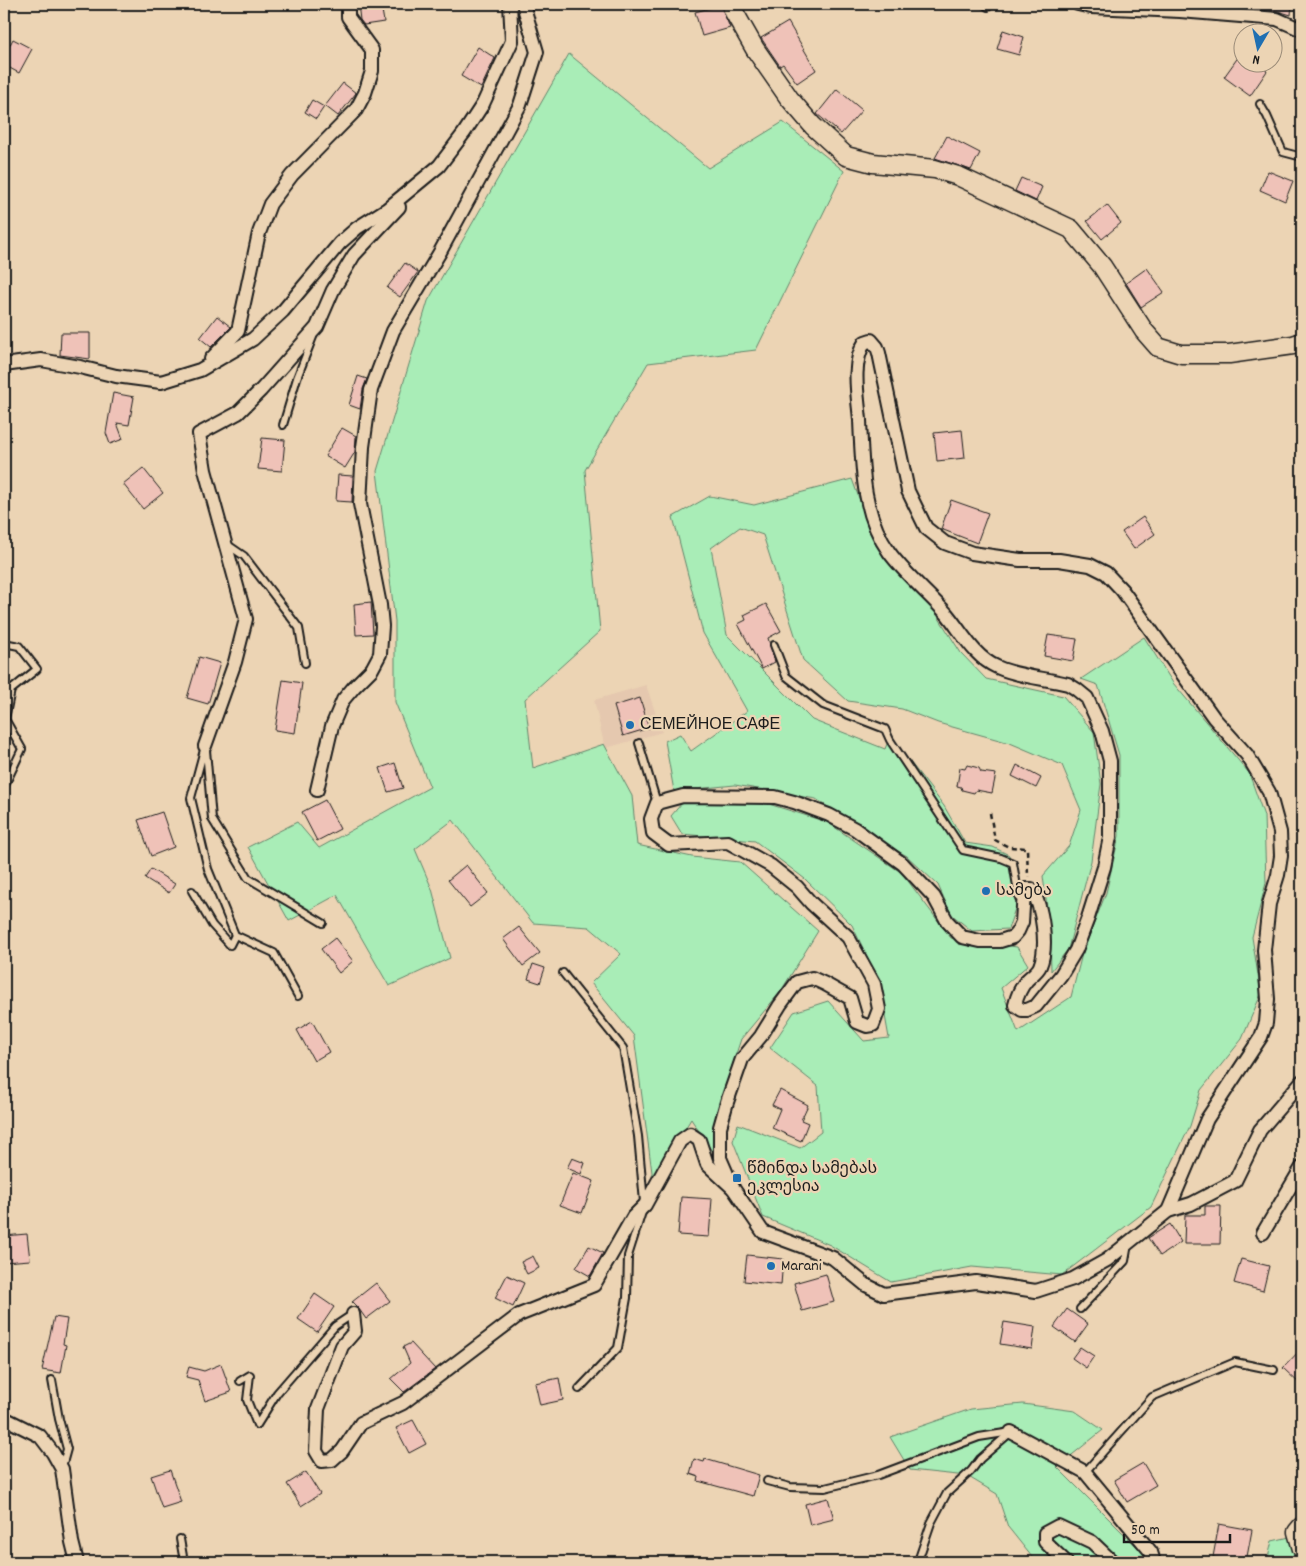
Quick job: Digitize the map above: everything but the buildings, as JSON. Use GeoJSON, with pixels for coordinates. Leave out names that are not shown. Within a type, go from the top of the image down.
{"type":"FeatureCollection","features":[{"type":"Feature","properties":{"kind":"street"},"geometry":{"type":"LineString","coordinates":[[200,370],[238,331],[259,232],[270,204],[292,175],[356,110],[365,93],[372,71],[372,50],[348,17],[348,4]]}},
{"type":"Feature","properties":{"kind":"street"},"geometry":{"type":"LineString","coordinates":[[205,746],[235,662],[246,619],[205,470],[199,434],[238,413],[317,327],[333,290],[354,255],[439,166],[464,133],[483,104],[512,41],[510,4]]}},
{"type":"Feature","properties":{"kind":"street"},"geometry":{"type":"LineString","coordinates":[[317,790],[332,726],[344,700],[372,669],[380,654],[382,626],[380,605],[360,504],[363,447],[371,390],[393,331],[440,252],[520,105],[537,52],[524,4]]}},
{"type":"Feature","properties":{"kind":"street"},"geometry":{"type":"LineString","coordinates":[[731,4],[756,49],[789,98],[813,126],[846,156],[874,163],[943,171],[958,176],[1071,229],[1102,266],[1144,331],[1158,346],[1181,354],[1229,354],[1293,345],[1302,342]]}},
{"type":"Feature","properties":{"kind":"street"},"geometry":{"type":"LineString","coordinates":[[1078,4],[1091,7],[1180,11],[1277,19],[1302,30]]}},
{"type":"Feature","properties":{"kind":"street"},"geometry":{"type":"LineString","coordinates":[[4,365],[41,360],[116,376],[161,382],[200,370],[254,339],[283,311],[340,243],[357,228],[387,209],[439,166]]}},
{"type":"Feature","properties":{"kind":"street"},"geometry":{"type":"LineString","coordinates":[[1168,1211],[1208,1119],[1260,1037],[1266,1023],[1268,999],[1264,950],[1269,904],[1278,876],[1281,856],[1280,832],[1269,792],[1247,756],[1214,718],[1122,590],[1106,573],[1090,566],[1059,560],[1020,560],[972,552],[945,543],[926,528],[908,491],[879,353],[871,340],[864,342],[860,349],[858,370],[862,469],[866,496],[875,525],[889,552],[946,613],[981,657],[998,668],[1068,684],[1087,698],[1102,732],[1110,761],[1110,837],[1104,867],[1076,950],[1061,975],[1036,1006],[1022,1010],[1015,1005],[1017,996],[1025,982],[1040,966],[1045,941],[1040,911],[1034,892],[1029,888],[1024,892],[1022,922],[1014,937],[1000,941],[980,941],[962,937],[947,921],[934,897],[903,864],[855,829],[829,815],[775,797],[683,796],[657,803],[651,819],[653,833],[668,845],[728,842],[771,866],[797,887],[811,903],[848,937],[874,984],[879,1009],[873,1025],[868,1026],[857,1022],[850,998],[812,978],[797,982],[761,1036],[742,1059],[726,1102],[720,1127],[720,1158],[733,1188],[763,1232],[833,1258],[866,1285],[884,1294],[976,1282],[1036,1291],[1073,1279],[1106,1260],[1168,1211],[1190,1204],[1235,1181],[1260,1130],[1302,1081]]}},
{"type":"Feature","properties":{"kind":"street"},"geometry":{"type":"LineString","coordinates":[[353,1314],[356,1331],[342,1346],[318,1409],[316,1451],[322,1461],[332,1460],[342,1452],[361,1423],[403,1403],[519,1314],[594,1285],[633,1217],[645,1205],[680,1141],[690,1134],[698,1140],[707,1164],[733,1188]]}},
{"type":"Feature","properties":{"kind":"street"},"geometry":{"type":"LineString","coordinates":[[1263,1233],[1302,1167]]}},
{"type":"Feature","properties":{"kind":"street"},"geometry":{"type":"LineString","coordinates":[[4,1418],[40,1436],[62,1469],[72,1542],[77,1562]]}},
{"type":"Feature","properties":{"kind":"street"},"geometry":{"type":"LineString","coordinates":[[1011,1432],[1085,1472],[1151,1552],[1154,1562]]}},
{"type":"Feature","properties":{"kind":"street"},"geometry":{"type":"LineString","coordinates":[[1066,1562],[1045,1542],[1045,1533],[1058,1526],[1092,1542],[1113,1562]]}},
{"type":"Feature","properties":{"kind":"street"},"geometry":{"type":"LineString","coordinates":[[1302,1526],[1297,1532],[1302,1548]]}},
{"type":"Feature","properties":{"kind":"lane"},"geometry":{"type":"LineString","coordinates":[[1260,104],[1268,116],[1283,152],[1302,157]]}},
{"type":"Feature","properties":{"kind":"lane"},"geometry":{"type":"LineString","coordinates":[[283,424],[297,378],[317,327]]}},
{"type":"Feature","properties":{"kind":"lane"},"geometry":{"type":"LineString","coordinates":[[224,543],[244,556],[299,628],[305,663]]}},
{"type":"Feature","properties":{"kind":"lane"},"geometry":{"type":"LineString","coordinates":[[4,644],[19,646],[37,669],[12,690],[5,719],[22,749],[4,787]]}},
{"type":"Feature","properties":{"kind":"lane"},"geometry":{"type":"LineString","coordinates":[[774,645],[786,676],[823,705],[885,729],[890,740],[962,850],[1014,863],[1022,922]]}},
{"type":"Feature","properties":{"kind":"lane"},"geometry":{"type":"LineString","coordinates":[[640,742],[657,803]]}},
{"type":"Feature","properties":{"kind":"lane"},"geometry":{"type":"LineString","coordinates":[[205,746],[212,820],[248,878],[322,923]]}},
{"type":"Feature","properties":{"kind":"lane"},"geometry":{"type":"LineString","coordinates":[[205,746],[191,798],[208,869],[235,935],[274,953],[298,996]]}},
{"type":"Feature","properties":{"kind":"lane"},"geometry":{"type":"LineString","coordinates":[[192,891],[212,925],[230,945],[235,935]]}},
{"type":"Feature","properties":{"kind":"lane"},"geometry":{"type":"LineString","coordinates":[[563,973],[623,1048],[638,1136],[645,1205],[628,1256],[627,1298],[618,1348],[579,1389]]}},
{"type":"Feature","properties":{"kind":"lane"},"geometry":{"type":"LineString","coordinates":[[1080,1309],[1124,1261],[1128,1243]]}},
{"type":"Feature","properties":{"kind":"lane"},"geometry":{"type":"LineString","coordinates":[[240,1381],[250,1375],[248,1400],[257,1426],[277,1393],[335,1326],[353,1314]]}},
{"type":"Feature","properties":{"kind":"lane"},"geometry":{"type":"LineString","coordinates":[[1085,1472],[1152,1396],[1235,1362],[1274,1370]]}},
{"type":"Feature","properties":{"kind":"lane"},"geometry":{"type":"LineString","coordinates":[[52,1380],[67,1449],[62,1469]]}},
{"type":"Feature","properties":{"kind":"lane"},"geometry":{"type":"LineString","coordinates":[[767,1481],[790,1487],[825,1488],[878,1475],[979,1437],[1011,1432]]}},
{"type":"Feature","properties":{"kind":"lane"},"geometry":{"type":"LineString","coordinates":[[919,1558],[931,1523],[947,1493],[971,1471],[980,1459],[1011,1432]]}},
{"type":"Feature","properties":{"kind":"lane"},"geometry":{"type":"LineString","coordinates":[[180,1539],[184,1562]]}},
{"type":"Feature","properties":{"kind":"path"},"geometry":{"type":"LineString","coordinates":[[990,813],[995,840],[1009,847],[1027,848],[1029,888]]}},
{"type":"Feature","properties":{"kind":"shaded area"},"geometry":{"type":"Polygon","coordinates":[[[646,685],[662,732],[606,748],[594,700],[646,685]]]}},
{"type":"Feature","properties":{"kind":"green space"},"geometry":{"type":"Polygon","coordinates":[[[569,54],[708,168],[783,122],[844,171],[756,350],[648,363],[585,470],[600,631],[525,699],[533,768],[604,744],[632,796],[637,845],[692,857],[740,862],[818,931],[781,991],[741,1039],[718,1108],[716,1157],[691,1119],[653,1180],[634,1036],[591,983],[621,954],[589,927],[533,923],[453,820],[415,849],[432,889],[450,958],[389,986],[337,895],[289,921],[248,847],[297,822],[319,848],[430,787],[395,702],[395,621],[377,471],[428,301],[569,54]]]}},
{"type":"Feature","properties":{"kind":"green space"},"geometry":{"type":"Polygon","coordinates":[[[852,479],[870,528],[884,558],[930,604],[961,653],[986,679],[1063,696],[1094,732],[1101,784],[1091,861],[1068,949],[1051,971],[1050,930],[1043,876],[1069,846],[1081,810],[1062,765],[1010,743],[938,723],[902,709],[848,701],[803,660],[763,535],[740,527],[711,548],[727,635],[812,720],[885,749],[890,736],[944,806],[965,843],[993,847],[1009,855],[1017,903],[1008,929],[972,931],[951,914],[938,885],[907,856],[876,839],[816,799],[735,785],[674,791],[665,741],[680,734],[691,751],[747,711],[703,633],[673,517],[710,496],[754,505],[852,479]]]}},
{"type":"Feature","properties":{"kind":"green space"},"geometry":{"type":"Polygon","coordinates":[[[1144,637],[1173,683],[1249,773],[1264,816],[1266,883],[1252,937],[1261,994],[1242,1039],[1201,1090],[1190,1126],[1151,1207],[1062,1275],[972,1267],[891,1282],[830,1245],[763,1217],[733,1141],[738,1124],[800,1148],[821,1132],[818,1086],[770,1048],[794,1012],[828,1001],[864,1041],[889,1038],[879,982],[852,925],[805,879],[755,841],[682,834],[671,816],[682,803],[762,802],[827,822],[902,873],[951,938],[1017,947],[1028,965],[1001,988],[1018,1032],[1071,997],[1082,954],[1106,893],[1119,836],[1119,755],[1098,685],[1081,679],[1144,637]]]}},
{"type":"Feature","properties":{"kind":"green space"},"geometry":{"type":"Polygon","coordinates":[[[1023,1404],[1075,1411],[1103,1430],[1057,1467],[1144,1554],[1147,1562],[1036,1562],[1008,1527],[997,1494],[967,1476],[910,1470],[890,1437],[971,1409],[1023,1404]]]}},
{"type":"Feature","properties":{"kind":"green space"},"geometry":{"type":"Polygon","coordinates":[[[1290,1537],[1302,1562],[1267,1562],[1272,1541],[1290,1537]]]}},
{"type":"Feature","properties":{"kind":"place","name":"СЕМЕЙНОЕ САФЕ"},"geometry":{"type":"Point","coordinates":[630,725]}},
{"type":"Feature","properties":{"kind":"place","name":"სამება"},"geometry":{"type":"Point","coordinates":[986,891]}},
{"type":"Feature","properties":{"kind":"place","name":"წმინდა სამებას ეკლესია"},"geometry":{"type":"Point","coordinates":[737,1178]}},
{"type":"Feature","properties":{"kind":"place","name":"Marani"},"geometry":{"type":"Point","coordinates":[771,1266]}}]}
